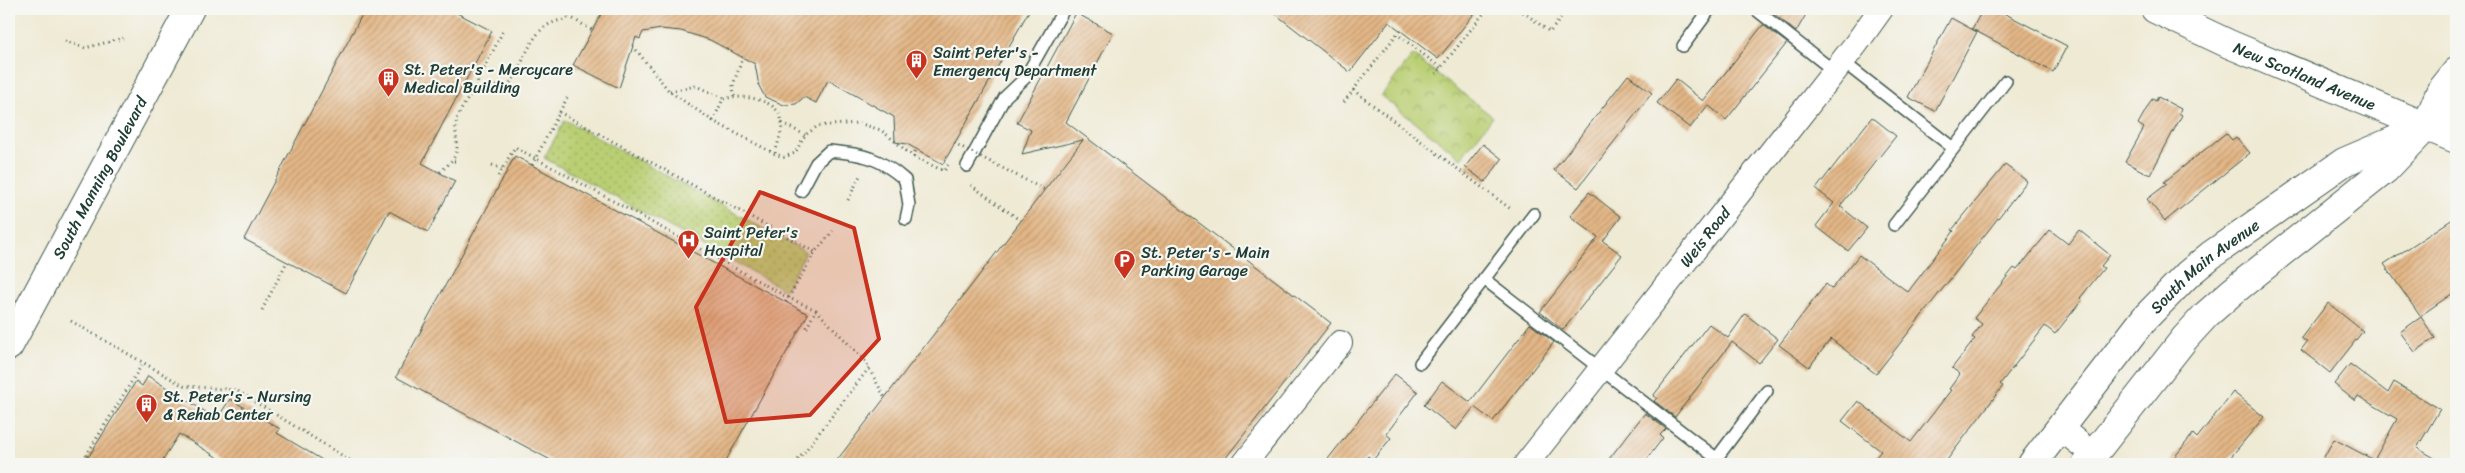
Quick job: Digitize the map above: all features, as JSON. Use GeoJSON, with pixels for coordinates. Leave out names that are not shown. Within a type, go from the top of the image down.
{"type":"FeatureCollection","features":[{"type":"Feature","properties":{"kind":"street","name":"South Manning Boulevard"},"geometry":{"type":"LineString","coordinates":[[9,346],[190,9]]}},
{"type":"Feature","properties":{"kind":"street","name":"Weis Road"},"geometry":{"type":"LineString","coordinates":[[1526,464],[1881,9]]}},
{"type":"Feature","properties":{"kind":"street","name":"New Scotland Avenue"},"geometry":{"type":"LineString","coordinates":[[2155,9],[2229,44],[2456,139]]}},
{"type":"Feature","properties":{"kind":"street","name":"South Main Avenue"},"geometry":{"type":"LineString","coordinates":[[2090,459],[2185,338],[2206,316],[2232,292],[2386,169],[2426,127],[2440,92],[2456,72]]}},
{"type":"Feature","properties":{"kind":"street","name":"South Main Avenue"},"geometry":{"type":"LineString","coordinates":[[2032,464],[2145,318],[2196,268],[2344,162],[2456,115]]}},
{"type":"Feature","properties":{"kind":"street"},"geometry":{"type":"LineString","coordinates":[[1244,464],[1340,343]]}},
{"type":"Feature","properties":{"kind":"street"},"geometry":{"type":"LineString","coordinates":[[2060,428],[2090,459]]}},
{"type":"Feature","properties":{"kind":"lane"},"geometry":{"type":"LineString","coordinates":[[967,166],[1005,97],[1025,78],[1064,9]]}},
{"type":"Feature","properties":{"kind":"lane"},"geometry":{"type":"LineString","coordinates":[[1683,46],[1710,9]]}},
{"type":"Feature","properties":{"kind":"lane"},"geometry":{"type":"LineString","coordinates":[[1755,9],[1954,148]]}},
{"type":"Feature","properties":{"kind":"lane"},"geometry":{"type":"LineString","coordinates":[[1894,226],[2006,81]]}},
{"type":"Feature","properties":{"kind":"lane"},"geometry":{"type":"LineString","coordinates":[[801,191],[816,163],[829,151],[870,156],[890,166],[905,180],[909,205],[906,219]]}},
{"type":"Feature","properties":{"kind":"lane"},"geometry":{"type":"LineString","coordinates":[[1420,363],[1531,218]]}},
{"type":"Feature","properties":{"kind":"lane"},"geometry":{"type":"LineString","coordinates":[[1484,280],[1600,369],[1714,461],[1767,391]]}},
{"type":"Feature","properties":{"kind":"path"},"geometry":{"type":"LineString","coordinates":[[562,9],[570,18],[592,30]]}},
{"type":"Feature","properties":{"kind":"path"},"geometry":{"type":"LineString","coordinates":[[1436,74],[1487,9]]}},
{"type":"Feature","properties":{"kind":"path"},"geometry":{"type":"LineString","coordinates":[[1519,9],[1550,32],[1568,9]]}},
{"type":"Feature","properties":{"kind":"path"},"geometry":{"type":"LineString","coordinates":[[473,91],[487,86],[507,84],[515,77],[533,40],[546,25],[570,18]]}},
{"type":"Feature","properties":{"kind":"path"},"geometry":{"type":"LineString","coordinates":[[440,172],[454,161],[458,146],[456,129],[459,115],[504,29]]}},
{"type":"Feature","properties":{"kind":"path"},"geometry":{"type":"LineString","coordinates":[[1344,102],[1396,34],[1441,68]]}},
{"type":"Feature","properties":{"kind":"path"},"geometry":{"type":"LineString","coordinates":[[65,41],[85,48],[123,38]]}},
{"type":"Feature","properties":{"kind":"path"},"geometry":{"type":"LineString","coordinates":[[633,46],[669,91],[713,121],[774,154],[784,157],[795,152],[805,134],[818,126],[858,123],[882,130],[914,157],[952,175]]}},
{"type":"Feature","properties":{"kind":"path"},"geometry":{"type":"LineString","coordinates":[[734,96],[733,85],[743,57]]}},
{"type":"Feature","properties":{"kind":"path"},"geometry":{"type":"LineString","coordinates":[[669,91],[696,86],[723,98],[734,96],[758,99],[775,108],[782,123],[805,134]]}},
{"type":"Feature","properties":{"kind":"path"},"geometry":{"type":"LineString","coordinates":[[1353,90],[1531,218]]}},
{"type":"Feature","properties":{"kind":"path"},"geometry":{"type":"LineString","coordinates":[[532,165],[567,98]]}},
{"type":"Feature","properties":{"kind":"path"},"geometry":{"type":"LineString","coordinates":[[713,121],[723,98]]}},
{"type":"Feature","properties":{"kind":"path"},"geometry":{"type":"LineString","coordinates":[[559,112],[815,252]]}},
{"type":"Feature","properties":{"kind":"path"},"geometry":{"type":"LineString","coordinates":[[774,154],[782,123]]}},
{"type":"Feature","properties":{"kind":"path"},"geometry":{"type":"LineString","coordinates":[[878,136],[882,130]]}},
{"type":"Feature","properties":{"kind":"path"},"geometry":{"type":"LineString","coordinates":[[954,143],[1045,190]]}},
{"type":"Feature","properties":{"kind":"path"},"geometry":{"type":"LineString","coordinates":[[498,176],[515,147],[789,298],[816,310],[865,361],[885,398]]}},
{"type":"Feature","properties":{"kind":"path"},"geometry":{"type":"LineString","coordinates":[[914,157],[916,149]]}},
{"type":"Feature","properties":{"kind":"path"},"geometry":{"type":"LineString","coordinates":[[944,171],[954,158]]}},
{"type":"Feature","properties":{"kind":"path"},"geometry":{"type":"LineString","coordinates":[[454,161],[464,161]]}},
{"type":"Feature","properties":{"kind":"path"},"geometry":{"type":"LineString","coordinates":[[492,165],[502,169]]}},
{"type":"Feature","properties":{"kind":"path"},"geometry":{"type":"LineString","coordinates":[[848,200],[864,170]]}},
{"type":"Feature","properties":{"kind":"path"},"geometry":{"type":"LineString","coordinates":[[967,183],[1021,221]]}},
{"type":"Feature","properties":{"kind":"path"},"geometry":{"type":"LineString","coordinates":[[786,302],[815,252],[833,231]]}},
{"type":"Feature","properties":{"kind":"path"},"geometry":{"type":"LineString","coordinates":[[262,310],[287,262]]}},
{"type":"Feature","properties":{"kind":"path"},"geometry":{"type":"LineString","coordinates":[[805,331],[816,310]]}},
{"type":"Feature","properties":{"kind":"path"},"geometry":{"type":"LineString","coordinates":[[71,321],[184,386],[236,390],[356,464]]}},
{"type":"Feature","properties":{"kind":"path"},"geometry":{"type":"LineString","coordinates":[[80,464],[143,363]]}},
{"type":"Feature","properties":{"kind":"path"},"geometry":{"type":"LineString","coordinates":[[795,464],[869,368]]}},
{"type":"Feature","properties":{"kind":"highlighted area"},"geometry":{"type":"Polygon","coordinates":[[[760,192],[854,228],[879,339],[810,415],[726,422],[696,307],[760,192]]]}},
{"type":"Feature","properties":{"kind":"green space"},"geometry":{"type":"Polygon","coordinates":[[[1413,55],[1493,117],[1461,158],[1381,96],[1413,55]]]}},
{"type":"Feature","properties":{"kind":"green space"},"geometry":{"type":"Polygon","coordinates":[[[565,120],[806,252],[785,290],[544,158],[565,120]]]}},
{"type":"Feature","properties":{"kind":"building","name":"St. Peter's - Mercycare Medical Building"},"geometry":{"type":"Polygon","coordinates":[[[365,9],[449,9],[492,31],[422,163],[455,181],[428,232],[389,211],[346,293],[244,239],[365,9]]]}},
{"type":"Feature","properties":{"kind":"building","name":"Saint Peter's - Emergency Department"},"geometry":{"type":"Polygon","coordinates":[[[604,9],[1030,9],[943,164],[907,144],[895,142],[894,117],[828,80],[816,103],[804,97],[796,104],[784,105],[765,97],[759,86],[755,64],[710,40],[681,31],[661,29],[643,32],[640,39],[636,37],[619,88],[573,65],[604,9]]]}},
{"type":"Feature","properties":{"kind":"building"},"geometry":{"type":"Polygon","coordinates":[[[1269,9],[1478,9],[1438,59],[1389,22],[1350,72],[1269,9]]]}},
{"type":"Feature","properties":{"kind":"building"},"geometry":{"type":"Polygon","coordinates":[[[1776,9],[1809,9],[1796,32],[1773,13],[1776,9]]]}},
{"type":"Feature","properties":{"kind":"building"},"geometry":{"type":"Polygon","coordinates":[[[1983,9],[1996,9],[2067,46],[2053,72],[1972,29],[1983,9]]]}},
{"type":"Feature","properties":{"kind":"building","name":"St. Peter's - Main Parking Garage"},"geometry":{"type":"Polygon","coordinates":[[[1076,13],[1113,33],[1066,122],[1331,323],[1221,464],[834,464],[1083,140],[1022,154],[1031,130],[1017,123],[1076,13]]]}},
{"type":"Feature","properties":{"kind":"building"},"geometry":{"type":"Polygon","coordinates":[[[1951,18],[1977,32],[1935,111],[1908,97],[1951,18]]]}},
{"type":"Feature","properties":{"kind":"building"},"geometry":{"type":"Polygon","coordinates":[[[1763,25],[1787,43],[1726,120],[1708,105],[1690,128],[1657,103],[1676,79],[1703,101],[1763,25]]]}},
{"type":"Feature","properties":{"kind":"building"},"geometry":{"type":"Polygon","coordinates":[[[1628,75],[1652,93],[1578,188],[1554,170],[1628,75]]]}},
{"type":"Feature","properties":{"kind":"building"},"geometry":{"type":"Polygon","coordinates":[[[2158,97],[2181,109],[2179,113],[2182,115],[2150,175],[2125,162],[2144,128],[2138,124],[2152,99],[2156,101],[2158,97]]]}},
{"type":"Feature","properties":{"kind":"building"},"geometry":{"type":"Polygon","coordinates":[[[1872,117],[1896,136],[1840,206],[1867,228],[1848,251],[1816,226],[1834,203],[1816,189],[1872,117]]]}},
{"type":"Feature","properties":{"kind":"building"},"geometry":{"type":"Polygon","coordinates":[[[2226,133],[2232,140],[2236,137],[2250,153],[2165,221],[2147,199],[2167,184],[2164,182],[2226,133]]]}},
{"type":"Feature","properties":{"kind":"building"},"geometry":{"type":"Polygon","coordinates":[[[1483,144],[1502,159],[1485,182],[1465,167],[1483,144]]]}},
{"type":"Feature","properties":{"kind":"building"},"geometry":{"type":"Polygon","coordinates":[[[515,156],[808,314],[724,464],[558,464],[396,377],[515,156]]]}},
{"type":"Feature","properties":{"kind":"building"},"geometry":{"type":"Polygon","coordinates":[[[2005,165],[2027,181],[1876,374],[1831,339],[1809,367],[1779,345],[1826,284],[1832,289],[1859,255],[1908,292],[1954,231],[1952,230],[2005,165]]]}},
{"type":"Feature","properties":{"kind":"building"},"geometry":{"type":"Polygon","coordinates":[[[1589,192],[1621,217],[1603,241],[1622,255],[1563,330],[1540,312],[1598,237],[1570,216],[1589,192]]]}},
{"type":"Feature","properties":{"kind":"building"},"geometry":{"type":"Polygon","coordinates":[[[2456,217],[2456,291],[2420,316],[2384,264],[2456,217]]]}},
{"type":"Feature","properties":{"kind":"building"},"geometry":{"type":"Polygon","coordinates":[[[2050,230],[2068,244],[2079,230],[2110,255],[2101,266],[2104,268],[2080,298],[2082,300],[2055,334],[2045,326],[2000,384],[2003,386],[1944,464],[1870,464],[1881,451],[1842,421],[1858,401],[1911,442],[1951,390],[1949,389],[1960,374],[1952,368],[1975,339],[1972,337],[1982,324],[1974,318],[2014,268],[2017,270],[2050,230]]]}},
{"type":"Feature","properties":{"kind":"building"},"geometry":{"type":"Polygon","coordinates":[[[2328,303],[2363,331],[2330,373],[2301,350],[2307,342],[2301,338],[2328,303]]]}},
{"type":"Feature","properties":{"kind":"building"},"geometry":{"type":"Polygon","coordinates":[[[1745,314],[1778,339],[1759,363],[1732,342],[1675,417],[1654,401],[1657,398],[1653,396],[1709,324],[1728,338],[1745,314]]]}},
{"type":"Feature","properties":{"kind":"building"},"geometry":{"type":"Polygon","coordinates":[[[2421,317],[2435,338],[2415,352],[2400,332],[2421,317]]]}},
{"type":"Feature","properties":{"kind":"building"},"geometry":{"type":"Polygon","coordinates":[[[1530,324],[1554,342],[1493,421],[1474,407],[1456,430],[1424,405],[1442,381],[1470,402],[1530,324]]]}},
{"type":"Feature","properties":{"kind":"building"},"geometry":{"type":"Polygon","coordinates":[[[2350,364],[2388,393],[2394,382],[2440,409],[2417,448],[2445,464],[2320,464],[2334,439],[2374,460],[2397,419],[2358,396],[2355,401],[2334,384],[2350,364]]]}},
{"type":"Feature","properties":{"kind":"building"},"geometry":{"type":"Polygon","coordinates":[[[1395,374],[1418,392],[1386,434],[1391,438],[1373,460],[1368,456],[1361,464],[1324,464],[1395,374]]]}},
{"type":"Feature","properties":{"kind":"building","name":"St. Peter's - Nursing & Rehab Center"},"geometry":{"type":"Polygon","coordinates":[[[148,376],[217,419],[230,399],[280,429],[277,433],[329,464],[228,464],[179,434],[160,464],[84,464],[136,381],[142,386],[148,376]]]}},
{"type":"Feature","properties":{"kind":"building"},"geometry":{"type":"Polygon","coordinates":[[[2233,392],[2264,417],[2225,464],[2169,464],[2193,434],[2197,438],[2233,392]]]}},
{"type":"Feature","properties":{"kind":"building"},"geometry":{"type":"Polygon","coordinates":[[[1645,413],[1666,429],[1660,435],[1663,438],[1643,464],[1605,464],[1645,413]]]}},
{"type":"Feature","properties":{"kind":"place","name":"Saint Peter's - Emergency Department"},"geometry":{"type":"Point","coordinates":[917,80]}},
{"type":"Feature","properties":{"kind":"place","name":"St. Peter's - Mercycare Medical Building"},"geometry":{"type":"Point","coordinates":[388,97]}},
{"type":"Feature","properties":{"kind":"place","name":"Saint Peter's Hospital"},"geometry":{"type":"Point","coordinates":[688,260]}},
{"type":"Feature","properties":{"kind":"place","name":"St. Peter's - Main Parking Garage"},"geometry":{"type":"Point","coordinates":[1125,280]}},
{"type":"Feature","properties":{"kind":"place","name":"St. Peter's - Nursing & Rehab Center"},"geometry":{"type":"Point","coordinates":[147,424]}}]}
